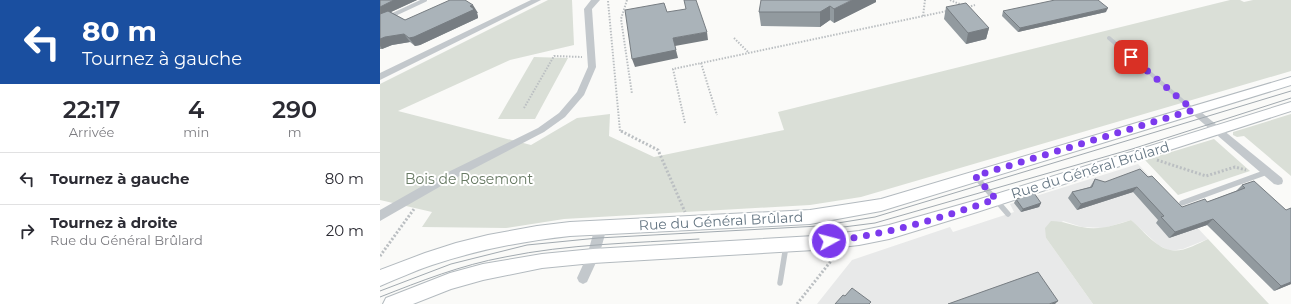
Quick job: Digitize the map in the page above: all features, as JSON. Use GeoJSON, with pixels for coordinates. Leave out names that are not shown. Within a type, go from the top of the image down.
{"type":"FeatureCollection","features":[{"type":"Feature","properties":{"kind":"main road","name":"Rue du Général Brûlard"},"geometry":{"type":"LineString","coordinates":[[380,278],[440,255],[485,242],[538,232],[601,227],[810,216],[881,205],[1291,81]]}},
{"type":"Feature","properties":{"kind":"main road","name":"Rue du Général Brûlard"},"geometry":{"type":"LineString","coordinates":[[392,304],[450,281],[482,272],[542,261],[593,256],[786,245],[851,239],[881,233],[915,225],[1291,106]]}},
{"type":"Feature","properties":{"kind":"street"},"geometry":{"type":"LineString","coordinates":[[381,77],[537,0]]}},
{"type":"Feature","properties":{"kind":"street"},"geometry":{"type":"LineString","coordinates":[[380,216],[444,179],[541,130],[562,115],[582,93],[592,67],[588,9],[596,0]]}},
{"type":"Feature","properties":{"kind":"street"},"geometry":{"type":"LineString","coordinates":[[1193,110],[1264,173],[1278,181]]}},
{"type":"Feature","properties":{"kind":"street"},"geometry":{"type":"LineString","coordinates":[[583,278],[593,256],[601,227]]}},
{"type":"Feature","properties":{"kind":"lane"},"geometry":{"type":"LineString","coordinates":[[380,21],[425,0]]}},
{"type":"Feature","properties":{"kind":"lane"},"geometry":{"type":"LineString","coordinates":[[1109,38],[1193,110]]}},
{"type":"Feature","properties":{"kind":"lane"},"geometry":{"type":"LineString","coordinates":[[1182,203],[1264,173]]}},
{"type":"Feature","properties":{"kind":"lane"},"geometry":{"type":"LineString","coordinates":[[975,176],[1008,214]]}},
{"type":"Feature","properties":{"kind":"lane"},"geometry":{"type":"LineString","coordinates":[[780,283],[786,245]]}},
{"type":"Feature","properties":{"kind":"path"},"geometry":{"type":"LineString","coordinates":[[627,0],[621,19],[632,94]]}},
{"type":"Feature","properties":{"kind":"path"},"geometry":{"type":"LineString","coordinates":[[923,16],[925,0]]}},
{"type":"Feature","properties":{"kind":"path"},"geometry":{"type":"LineString","coordinates":[[950,0],[966,6]]}},
{"type":"Feature","properties":{"kind":"path"},"geometry":{"type":"LineString","coordinates":[[608,1],[620,131],[658,150],[686,216]]}},
{"type":"Feature","properties":{"kind":"path"},"geometry":{"type":"LineString","coordinates":[[959,9],[966,6],[975,5]]}},
{"type":"Feature","properties":{"kind":"path"},"geometry":{"type":"LineString","coordinates":[[685,123],[673,69],[952,10]]}},
{"type":"Feature","properties":{"kind":"path"},"geometry":{"type":"LineString","coordinates":[[734,38],[750,53]]}},
{"type":"Feature","properties":{"kind":"path"},"geometry":{"type":"LineString","coordinates":[[524,108],[554,56],[583,57]]}},
{"type":"Feature","properties":{"kind":"path"},"geometry":{"type":"LineString","coordinates":[[701,63],[717,115]]}},
{"type":"Feature","properties":{"kind":"path"},"geometry":{"type":"LineString","coordinates":[[1154,160],[1206,176],[1235,168],[1264,173]]}},
{"type":"Feature","properties":{"kind":"path"},"geometry":{"type":"LineString","coordinates":[[380,256],[416,207]]}},
{"type":"Feature","properties":{"kind":"path"},"geometry":{"type":"LineString","coordinates":[[797,304],[831,260],[842,252]]}},
{"type":"Feature","properties":{"kind":"shaded area"},"geometry":{"type":"Polygon","coordinates":[[[1138,164],[1208,239],[1183,249],[1170,251],[1158,245],[1131,220],[1104,228],[1082,227],[1063,221],[1046,238],[1093,304],[817,304],[852,260],[950,227],[953,232],[1014,212],[1010,204],[1138,164]]]}},
{"type":"Feature","properties":{"kind":"green space","name":"Bois de Rosemont"},"geometry":{"type":"Polygon","coordinates":[[[548,0],[572,0],[574,45],[510,60],[398,111],[531,145],[577,118],[610,114],[609,136],[654,157],[784,130],[778,112],[1230,0],[1240,0],[1244,2],[1253,0],[1291,0],[1291,71],[861,197],[810,205],[564,219],[506,228],[422,227],[432,212],[380,200],[380,84],[548,0]]]}},
{"type":"Feature","properties":{"kind":"green space"},"geometry":{"type":"Polygon","coordinates":[[[534,57],[568,58],[535,119],[498,119],[534,57]]]}},
{"type":"Feature","properties":{"kind":"green space"},"geometry":{"type":"Polygon","coordinates":[[[1291,114],[1291,176],[1244,136],[1237,137],[1233,135],[1233,132],[1291,114]]]}},
{"type":"Feature","properties":{"kind":"green space"},"geometry":{"type":"Polygon","coordinates":[[[1214,139],[1250,171],[1178,195],[1145,160],[1214,139]]]}},
{"type":"Feature","properties":{"kind":"green space"},"geometry":{"type":"Polygon","coordinates":[[[1131,220],[1154,242],[1170,250],[1175,251],[1184,249],[1208,239],[1269,304],[1093,304],[1046,238],[1045,228],[1051,221],[1095,228],[1107,227],[1131,220]]]}},
{"type":"Feature","properties":{"kind":"building"},"geometry":{"type":"Polygon","coordinates":[[[380,0],[394,0],[380,7],[380,0]]]}},
{"type":"Feature","properties":{"kind":"building"},"geometry":{"type":"Polygon","coordinates":[[[450,0],[465,0],[473,5],[470,6],[474,9],[414,37],[409,38],[404,34],[380,39],[380,14],[388,11],[405,20],[450,0]]]}},
{"type":"Feature","properties":{"kind":"building"},"geometry":{"type":"Polygon","coordinates":[[[684,0],[696,0],[707,32],[673,38],[676,50],[632,59],[625,10],[664,3],[667,12],[686,9],[684,0]]]}},
{"type":"Feature","properties":{"kind":"building"},"geometry":{"type":"Polygon","coordinates":[[[761,0],[852,0],[834,9],[830,6],[820,12],[759,12],[761,0]]]}},
{"type":"Feature","properties":{"kind":"building"},"geometry":{"type":"Polygon","coordinates":[[[1055,0],[1098,0],[1108,8],[1020,28],[1003,11],[1055,0]]]}},
{"type":"Feature","properties":{"kind":"building"},"geometry":{"type":"Polygon","coordinates":[[[966,3],[989,28],[968,33],[946,7],[966,3]]]}},
{"type":"Feature","properties":{"kind":"building"},"geometry":{"type":"Polygon","coordinates":[[[1140,169],[1148,177],[1152,176],[1182,207],[1205,199],[1207,202],[1245,188],[1242,185],[1254,181],[1286,210],[1291,208],[1291,282],[1281,286],[1213,219],[1175,232],[1161,217],[1164,216],[1137,187],[1081,204],[1072,192],[1092,187],[1095,179],[1105,182],[1140,169]]]}},
{"type":"Feature","properties":{"kind":"building"},"geometry":{"type":"Polygon","coordinates":[[[1034,193],[1041,203],[1023,209],[1016,199],[1034,193]]]}},
{"type":"Feature","properties":{"kind":"building"},"geometry":{"type":"Polygon","coordinates":[[[1038,272],[1058,301],[1049,304],[948,304],[1038,272]]]}},
{"type":"Feature","properties":{"kind":"building"},"geometry":{"type":"Polygon","coordinates":[[[852,288],[871,302],[869,304],[835,304],[852,288]]]}},
{"type":"Feature","properties":{"kind":"tram line"},"geometry":{"type":"LineString","coordinates":[[380,291],[451,264],[527,245],[598,238],[819,226],[875,217],[1291,91]]}},
{"type":"Feature","properties":{"kind":"tram line"},"geometry":{"type":"LineString","coordinates":[[828,229],[875,223],[1132,149],[1291,98]]}},
{"type":"Feature","properties":{"kind":"tram line"},"geometry":{"type":"LineString","coordinates":[[380,297],[426,279],[489,260],[553,249],[699,239]]}},
{"type":"Feature","properties":{"kind":"route"},"geometry":{"type":"LineString","coordinates":[[829,241],[859,238],[889,232],[977,206],[996,199],[975,176],[1193,110],[1131,57]]}}]}
